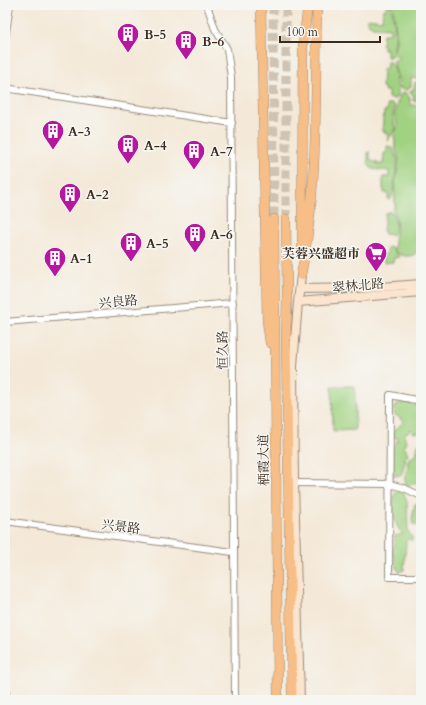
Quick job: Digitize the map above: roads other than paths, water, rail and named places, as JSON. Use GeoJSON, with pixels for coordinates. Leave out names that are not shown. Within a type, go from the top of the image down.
{"type":"FeatureCollection","features":[{"type":"Feature","properties":{"kind":"main road"},"geometry":{"type":"LineString","coordinates":[[261,5],[267,321],[275,393]]}},
{"type":"Feature","properties":{"kind":"main road"},"geometry":{"type":"LineString","coordinates":[[301,275],[302,5]]}},
{"type":"Feature","properties":{"kind":"main road"},"geometry":{"type":"LineString","coordinates":[[303,44],[308,5]]}},
{"type":"Feature","properties":{"kind":"main road"},"geometry":{"type":"LineString","coordinates":[[301,275],[308,241],[314,174],[317,5]]}},
{"type":"Feature","properties":{"kind":"main road","name":"栖霞大道"},"geometry":{"type":"LineString","coordinates":[[274,219],[278,700]]}},
{"type":"Feature","properties":{"kind":"main road","name":"栖霞大道"},"geometry":{"type":"LineString","coordinates":[[286,219],[288,292],[286,357],[292,700]]}},
{"type":"Feature","properties":{"kind":"street"},"geometry":{"type":"LineString","coordinates":[[5,39],[10,5]]}},
{"type":"Feature","properties":{"kind":"street","name":"恒久路"},"geometry":{"type":"LineString","coordinates":[[207,5],[215,29],[227,49],[232,77],[233,552],[235,700]]}},
{"type":"Feature","properties":{"kind":"street"},"geometry":{"type":"LineString","coordinates":[[5,88],[232,123]]}},
{"type":"Feature","properties":{"kind":"street"},"geometry":{"type":"LineString","coordinates":[[300,700],[294,483],[293,366],[301,275]]}},
{"type":"Feature","properties":{"kind":"street","name":"翠林北路"},"geometry":{"type":"LineString","coordinates":[[300,289],[367,288],[421,284]]}},
{"type":"Feature","properties":{"kind":"street","name":"翠林北路"},"geometry":{"type":"LineString","coordinates":[[298,302],[421,292]]}},
{"type":"Feature","properties":{"kind":"street","name":"兴良路"},"geometry":{"type":"LineString","coordinates":[[5,322],[233,303]]}},
{"type":"Feature","properties":{"kind":"street"},"geometry":{"type":"LineString","coordinates":[[421,401],[390,395],[389,577],[421,577]]}},
{"type":"Feature","properties":{"kind":"street"},"geometry":{"type":"LineString","coordinates":[[294,483],[390,484],[404,488],[421,496]]}},
{"type":"Feature","properties":{"kind":"street","name":"兴景路"},"geometry":{"type":"LineString","coordinates":[[5,521],[233,552]]}},
{"type":"Feature","properties":{"kind":"street"},"geometry":{"type":"LineString","coordinates":[[5,637],[6,700]]}},
{"type":"Feature","properties":{"kind":"tunnel"},"geometry":{"type":"LineString","coordinates":[[273,5],[274,219]]}},
{"type":"Feature","properties":{"kind":"tunnel"},"geometry":{"type":"LineString","coordinates":[[286,5],[286,219]]}},
{"type":"Feature","properties":{"kind":"place","name":"B-5"},"geometry":{"type":"Point","coordinates":[128,54]}},
{"type":"Feature","properties":{"kind":"place","name":"B-6"},"geometry":{"type":"Point","coordinates":[186,60]}},
{"type":"Feature","properties":{"kind":"place","name":"A-3"},"geometry":{"type":"Point","coordinates":[53,150]}},
{"type":"Feature","properties":{"kind":"place","name":"A-4"},"geometry":{"type":"Point","coordinates":[128,164]}},
{"type":"Feature","properties":{"kind":"place","name":"A-7"},"geometry":{"type":"Point","coordinates":[194,170]}},
{"type":"Feature","properties":{"kind":"place","name":"A-2"},"geometry":{"type":"Point","coordinates":[70,214]}},
{"type":"Feature","properties":{"kind":"place","name":"A-6"},"geometry":{"type":"Point","coordinates":[195,254]}},
{"type":"Feature","properties":{"kind":"place","name":"A-5"},"geometry":{"type":"Point","coordinates":[131,262]}},
{"type":"Feature","properties":{"kind":"place","name":"芙蓉兴盛超市"},"geometry":{"type":"Point","coordinates":[376,272]}},
{"type":"Feature","properties":{"kind":"place","name":"A-1"},"geometry":{"type":"Point","coordinates":[55,278]}}]}
